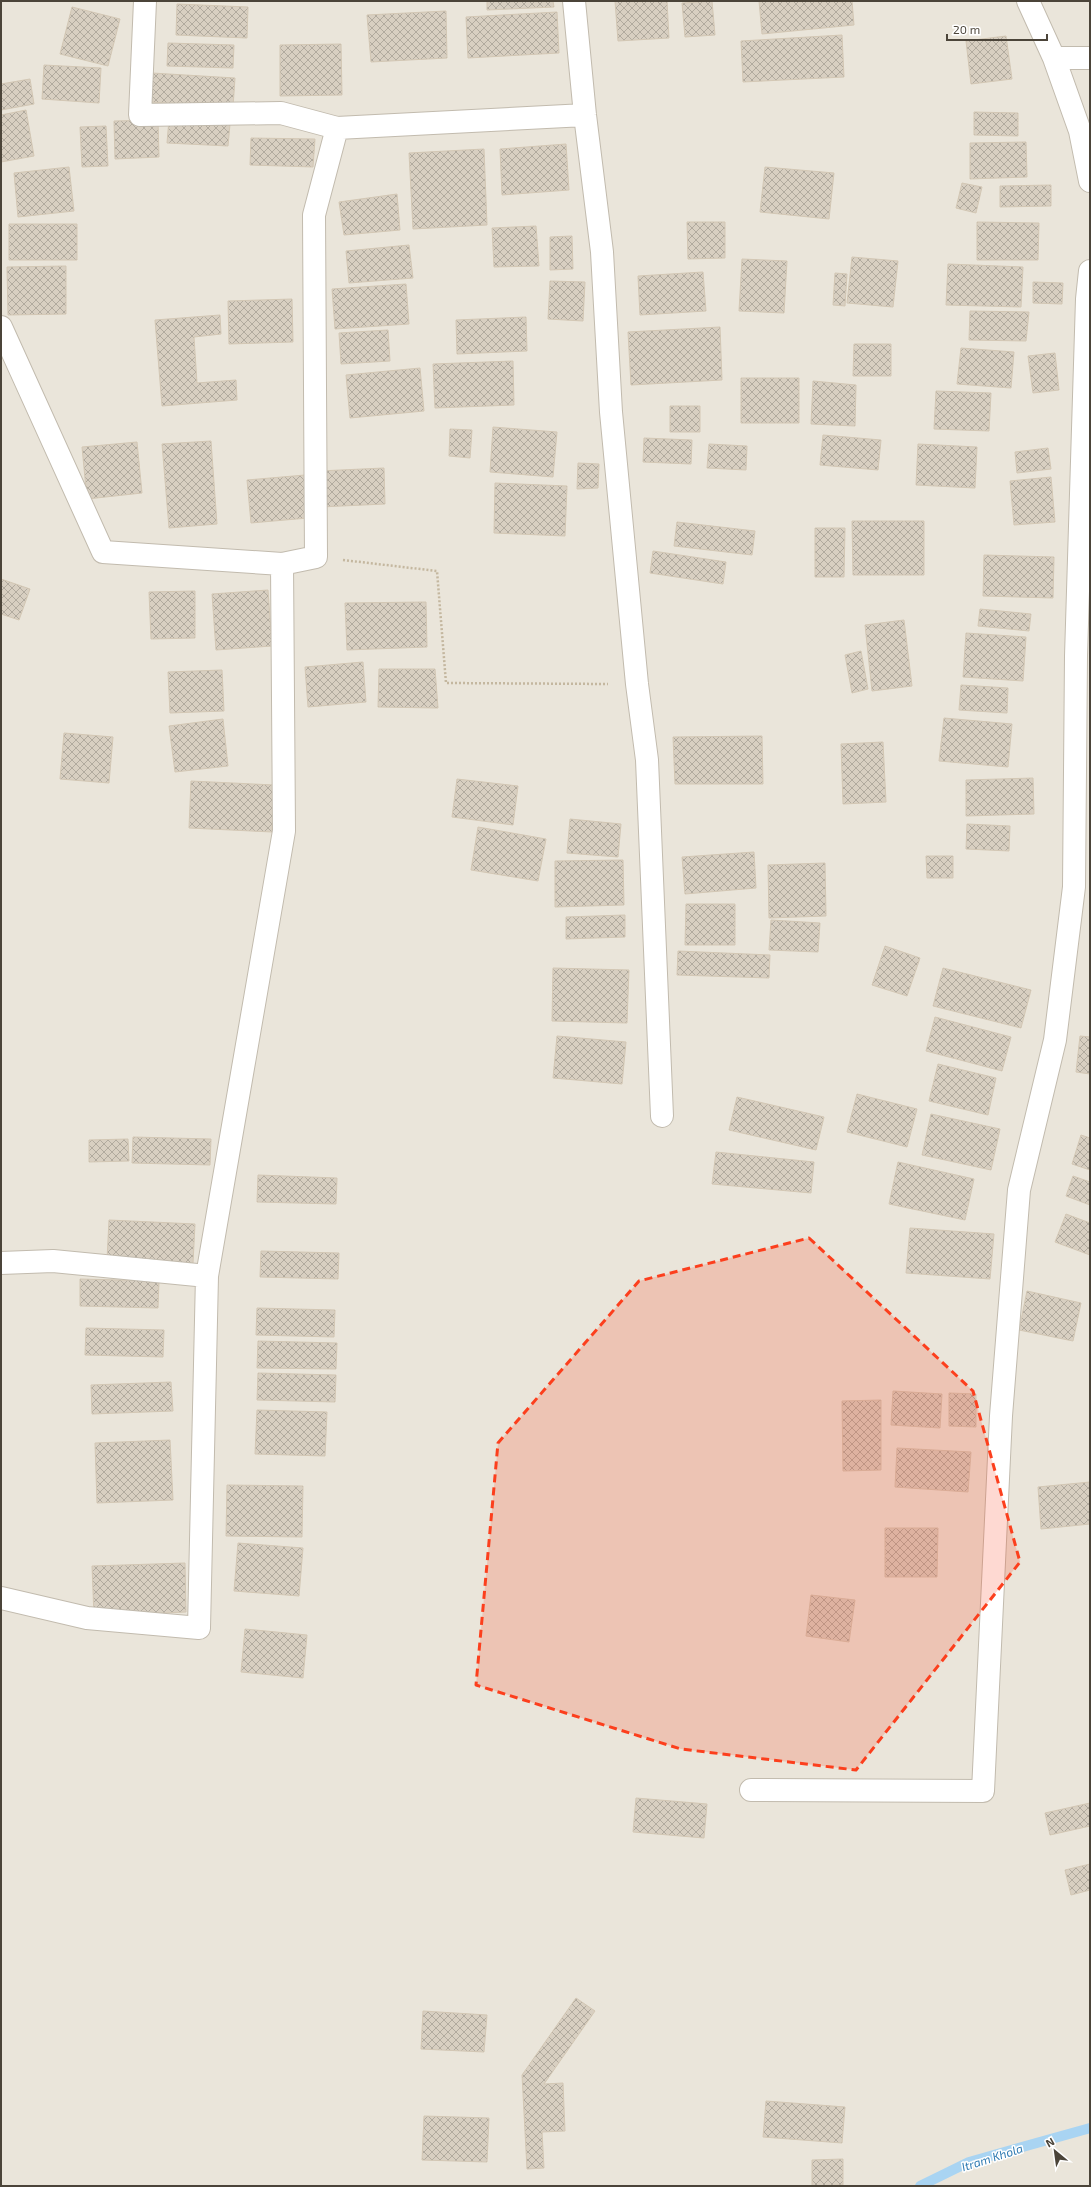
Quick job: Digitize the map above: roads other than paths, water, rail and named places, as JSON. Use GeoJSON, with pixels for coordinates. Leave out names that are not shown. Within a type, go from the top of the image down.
{"type":"FeatureCollection","features":[{"type":"Feature","properties":{"kind":"street"},"geometry":{"type":"LineString","coordinates":[[145,1],[140,115],[281,113],[337,128],[585,115]]}},
{"type":"Feature","properties":{"kind":"street"},"geometry":{"type":"LineString","coordinates":[[574,1],[585,115],[602,252],[611,412],[637,684],[647,760],[662,1116]]}},
{"type":"Feature","properties":{"kind":"street"},"geometry":{"type":"LineString","coordinates":[[1028,1],[1054,58],[1080,131],[1090,181]]}},
{"type":"Feature","properties":{"kind":"street"},"geometry":{"type":"LineString","coordinates":[[1054,58],[1090,58]]}},
{"type":"Feature","properties":{"kind":"street"},"geometry":{"type":"LineString","coordinates":[[1,327],[103,552],[282,564],[316,557],[314,215],[337,128]]}},
{"type":"Feature","properties":{"kind":"street"},"geometry":{"type":"LineString","coordinates":[[751,1790],[983,1791],[1001,1416],[1019,1190],[1056,1040],[1082,888],[1076,648],[1087,299],[1090,272]]}},
{"type":"Feature","properties":{"kind":"street"},"geometry":{"type":"LineString","coordinates":[[1,1598],[87,1618],[199,1628],[207,1276],[284,832],[282,564]]}},
{"type":"Feature","properties":{"kind":"street"},"geometry":{"type":"LineString","coordinates":[[1,1264],[53,1261],[207,1276]]}},
{"type":"Feature","properties":{"kind":"waterway","name":"Itram Khola"},"geometry":{"type":"LineString","coordinates":[[920,2186],[969,2162],[1090,2128]]}}]}
